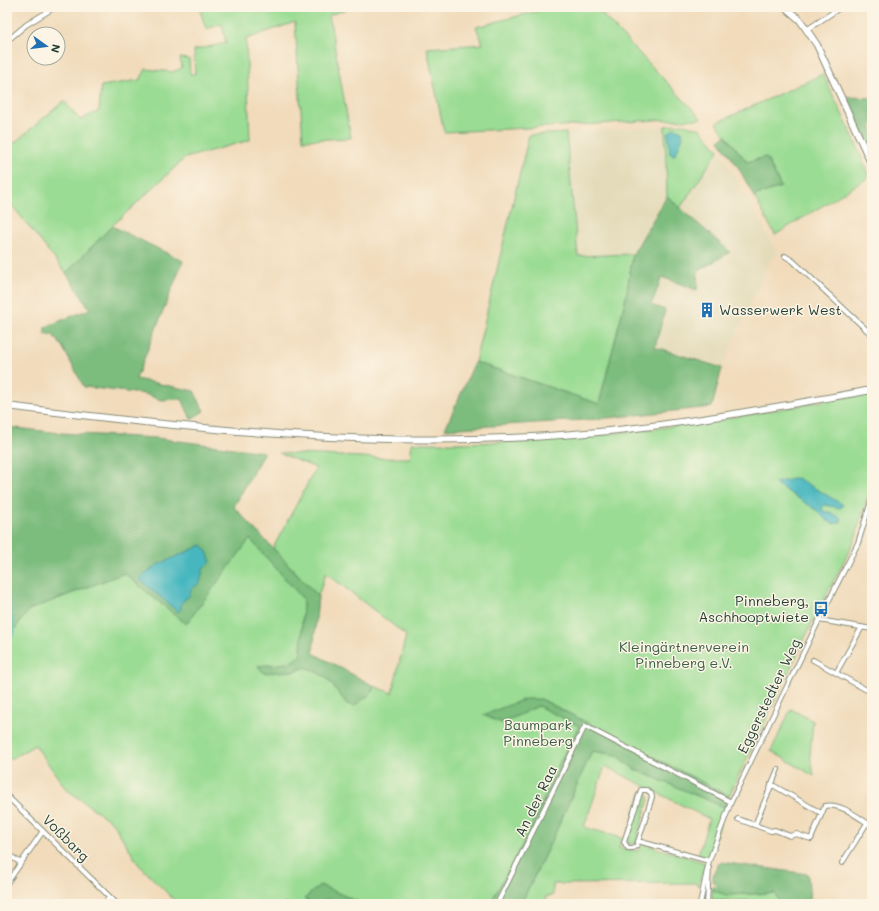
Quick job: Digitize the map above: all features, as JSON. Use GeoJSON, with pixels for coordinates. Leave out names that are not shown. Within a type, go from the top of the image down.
{"type":"FeatureCollection","features":[{"type":"Feature","properties":{"kind":"main road"},"geometry":{"type":"LineString","coordinates":[[785,7],[808,29],[825,60],[872,165]]}},
{"type":"Feature","properties":{"kind":"main road"},"geometry":{"type":"LineString","coordinates":[[7,406],[196,427],[296,435],[450,440],[517,438],[610,431],[781,407],[872,388]]}},
{"type":"Feature","properties":{"kind":"street"},"geometry":{"type":"LineString","coordinates":[[7,41],[50,8],[55,7]]}},
{"type":"Feature","properties":{"kind":"street"},"geometry":{"type":"LineString","coordinates":[[808,29],[841,7]]}},
{"type":"Feature","properties":{"kind":"street"},"geometry":{"type":"LineString","coordinates":[[785,256],[793,261],[872,335]]}},
{"type":"Feature","properties":{"kind":"street","name":"Eggerstedter Weg"},"geometry":{"type":"LineString","coordinates":[[700,904],[709,862],[731,802],[858,543],[872,498]]}},
{"type":"Feature","properties":{"kind":"street"},"geometry":{"type":"LineString","coordinates":[[819,620],[872,629]]}},
{"type":"Feature","properties":{"kind":"street"},"geometry":{"type":"LineString","coordinates":[[836,673],[862,627]]}},
{"type":"Feature","properties":{"kind":"street"},"geometry":{"type":"LineString","coordinates":[[813,660],[872,694]]}},
{"type":"Feature","properties":{"kind":"street","name":"An der Raa"},"geometry":{"type":"LineString","coordinates":[[497,904],[586,726],[731,802]]}},
{"type":"Feature","properties":{"kind":"street"},"geometry":{"type":"LineString","coordinates":[[755,825],[778,769]]}},
{"type":"Feature","properties":{"kind":"street"},"geometry":{"type":"LineString","coordinates":[[771,784],[822,813]]}},
{"type":"Feature","properties":{"kind":"street"},"geometry":{"type":"LineString","coordinates":[[641,790],[646,790],[651,793],[652,797],[638,841],[634,848],[628,848],[624,842],[638,794],[641,790]]}},
{"type":"Feature","properties":{"kind":"street","name":"Voßbarg"},"geometry":{"type":"LineString","coordinates":[[7,796],[117,904]]}},
{"type":"Feature","properties":{"kind":"street"},"geometry":{"type":"LineString","coordinates":[[738,819],[790,836],[796,834],[811,839],[825,806],[830,804],[838,806],[872,826]]}},
{"type":"Feature","properties":{"kind":"street"},"geometry":{"type":"LineString","coordinates":[[842,863],[867,823]]}},
{"type":"Feature","properties":{"kind":"street"},"geometry":{"type":"LineString","coordinates":[[7,883],[43,831]]}},
{"type":"Feature","properties":{"kind":"street"},"geometry":{"type":"LineString","coordinates":[[638,841],[709,862]]}},
{"type":"Feature","properties":{"kind":"street"},"geometry":{"type":"LineString","coordinates":[[7,854],[21,863]]}},
{"type":"Feature","properties":{"kind":"street","name":"Eggerstedter Weg"},"geometry":{"type":"LineString","coordinates":[[706,904],[709,893],[709,862]]}},
{"type":"Feature","properties":{"kind":"street"},"geometry":{"type":"LineString","coordinates":[[105,904],[109,896]]}},
{"type":"Feature","properties":{"kind":"shaded area"},"geometry":{"type":"Polygon","coordinates":[[[665,126],[667,196],[633,254],[578,256],[566,133],[665,126]]]}},
{"type":"Feature","properties":{"kind":"shaded area"},"geometry":{"type":"Polygon","coordinates":[[[719,150],[778,254],[770,260],[722,368],[655,347],[665,310],[651,306],[662,277],[698,271],[730,252],[680,208],[719,150]]]}},
{"type":"Feature","properties":{"kind":"green space"},"geometry":{"type":"Polygon","coordinates":[[[199,7],[354,7],[329,15],[351,138],[303,140],[295,22],[246,39],[250,140],[185,158],[112,226],[66,273],[7,199],[7,149],[64,101],[80,120],[99,111],[101,86],[140,80],[146,69],[172,72],[182,68],[180,58],[189,59],[190,74],[195,74],[194,50],[226,43],[222,24],[206,29],[199,7]]]}},
{"type":"Feature","properties":{"kind":"green space"},"geometry":{"type":"Polygon","coordinates":[[[553,7],[595,7],[701,118],[444,132],[427,48],[483,44],[476,27],[553,7]]]}},
{"type":"Feature","properties":{"kind":"green space"},"geometry":{"type":"Polygon","coordinates":[[[599,7],[629,7],[605,14],[599,7]]]}},
{"type":"Feature","properties":{"kind":"green space"},"geometry":{"type":"Polygon","coordinates":[[[823,74],[858,148],[869,177],[775,235],[754,196],[781,187],[766,157],[747,162],[716,123],[823,74]]]}},
{"type":"Feature","properties":{"kind":"green space"},"geometry":{"type":"Polygon","coordinates":[[[847,97],[872,98],[872,157],[847,97]]]}},
{"type":"Feature","properties":{"kind":"green space"},"geometry":{"type":"Polygon","coordinates":[[[684,124],[701,129],[719,150],[680,208],[667,196],[665,126],[684,124]]]}},
{"type":"Feature","properties":{"kind":"green space"},"geometry":{"type":"Polygon","coordinates":[[[566,133],[578,256],[633,254],[626,297],[599,404],[475,362],[529,135],[566,133]]]}},
{"type":"Feature","properties":{"kind":"green space"},"geometry":{"type":"Polygon","coordinates":[[[726,136],[747,162],[766,157],[781,187],[754,196],[738,167],[719,140],[726,136]]]}},
{"type":"Feature","properties":{"kind":"green space"},"geometry":{"type":"Polygon","coordinates":[[[667,196],[730,252],[698,271],[697,290],[662,277],[651,305],[665,310],[655,347],[722,368],[712,407],[598,419],[445,429],[475,362],[599,404],[626,297],[633,254],[667,196]]]}},
{"type":"Feature","properties":{"kind":"green space"},"geometry":{"type":"Polygon","coordinates":[[[112,226],[183,261],[136,379],[194,391],[204,411],[191,419],[182,399],[161,400],[145,394],[84,387],[62,346],[53,335],[45,334],[45,327],[90,309],[66,273],[112,226]]]}},
{"type":"Feature","properties":{"kind":"green space"},"geometry":{"type":"Polygon","coordinates":[[[872,393],[872,481],[854,542],[812,623],[729,796],[541,699],[484,715],[502,723],[538,706],[580,726],[558,766],[530,831],[490,904],[363,904],[320,885],[304,899],[311,904],[178,904],[139,865],[113,823],[66,789],[35,745],[7,761],[7,639],[29,610],[124,573],[186,624],[250,538],[303,599],[301,654],[293,661],[287,663],[258,666],[295,671],[306,667],[326,677],[347,704],[371,694],[374,686],[392,693],[406,635],[326,573],[318,596],[273,548],[316,468],[279,453],[410,458],[412,443],[518,441],[624,432],[728,418],[872,393]]]}},
{"type":"Feature","properties":{"kind":"green space"},"geometry":{"type":"Polygon","coordinates":[[[7,427],[60,433],[156,438],[264,452],[234,507],[318,596],[313,653],[374,686],[371,694],[354,706],[347,704],[326,677],[306,667],[295,671],[264,673],[258,666],[287,663],[297,658],[301,654],[303,599],[250,539],[186,624],[124,573],[29,610],[7,639],[7,427]]]}},
{"type":"Feature","properties":{"kind":"green space"},"geometry":{"type":"Polygon","coordinates":[[[525,699],[541,699],[729,796],[726,808],[634,769],[617,755],[592,751],[521,904],[490,904],[530,831],[558,766],[579,726],[538,706],[502,723],[483,715],[525,699]]]}},
{"type":"Feature","properties":{"kind":"green space"},"geometry":{"type":"Polygon","coordinates":[[[791,709],[813,721],[810,755],[814,776],[771,751],[791,709]]]}},
{"type":"Feature","properties":{"kind":"green space"},"geometry":{"type":"Polygon","coordinates":[[[592,751],[617,755],[634,769],[726,808],[709,856],[707,858],[698,855],[709,819],[605,766],[584,827],[622,838],[619,848],[638,851],[643,844],[706,863],[698,886],[695,883],[553,884],[553,896],[546,896],[546,904],[521,904],[592,751]]]}},
{"type":"Feature","properties":{"kind":"green space"},"geometry":{"type":"Polygon","coordinates":[[[644,792],[648,794],[649,798],[636,842],[629,845],[627,839],[641,793],[644,792]]]}},
{"type":"Feature","properties":{"kind":"green space"},"geometry":{"type":"Polygon","coordinates":[[[720,862],[808,874],[810,904],[781,904],[774,893],[726,895],[712,890],[712,886],[716,885],[716,882],[712,882],[714,872],[720,862]]]}},
{"type":"Feature","properties":{"kind":"green space"},"geometry":{"type":"Polygon","coordinates":[[[320,885],[363,904],[331,904],[329,899],[319,903],[311,903],[304,899],[320,885]]]}},
{"type":"Feature","properties":{"kind":"green space"},"geometry":{"type":"Polygon","coordinates":[[[712,890],[727,895],[774,893],[781,904],[772,904],[772,901],[712,900],[712,890]]]}},
{"type":"Feature","properties":{"kind":"water"},"geometry":{"type":"Polygon","coordinates":[[[674,128],[682,131],[683,137],[675,155],[670,154],[668,133],[674,128]]]}},
{"type":"Feature","properties":{"kind":"water"},"geometry":{"type":"Polygon","coordinates":[[[797,478],[842,504],[843,506],[840,508],[824,505],[822,508],[824,512],[830,512],[841,518],[841,522],[834,524],[826,520],[815,509],[774,483],[797,478]]]}},
{"type":"Feature","properties":{"kind":"water"},"geometry":{"type":"Polygon","coordinates":[[[202,545],[211,562],[203,569],[200,583],[191,589],[190,595],[181,603],[181,609],[178,612],[139,579],[157,565],[202,545]]]}},
{"type":"Feature","properties":{"kind":"waterway"},"geometry":{"type":"LineString","coordinates":[[7,591],[15,632],[7,642]]}},
{"type":"Feature","properties":{"kind":"place","name":"Wasserwerk West"},"geometry":{"type":"Point","coordinates":[707,310]}},
{"type":"Feature","properties":{"kind":"place","name":"Pinneberg, Aschhooptwiete"},"geometry":{"type":"Point","coordinates":[821,609]}},
{"type":"Feature","properties":{"kind":"park label","name":"Kleingärtnerverein Pinneberg e.V."},"geometry":{"type":"Point","coordinates":[684,656]}},
{"type":"Feature","properties":{"kind":"park label","name":"Baumpark Pinneberg"},"geometry":{"type":"Point","coordinates":[538,734]}}]}
